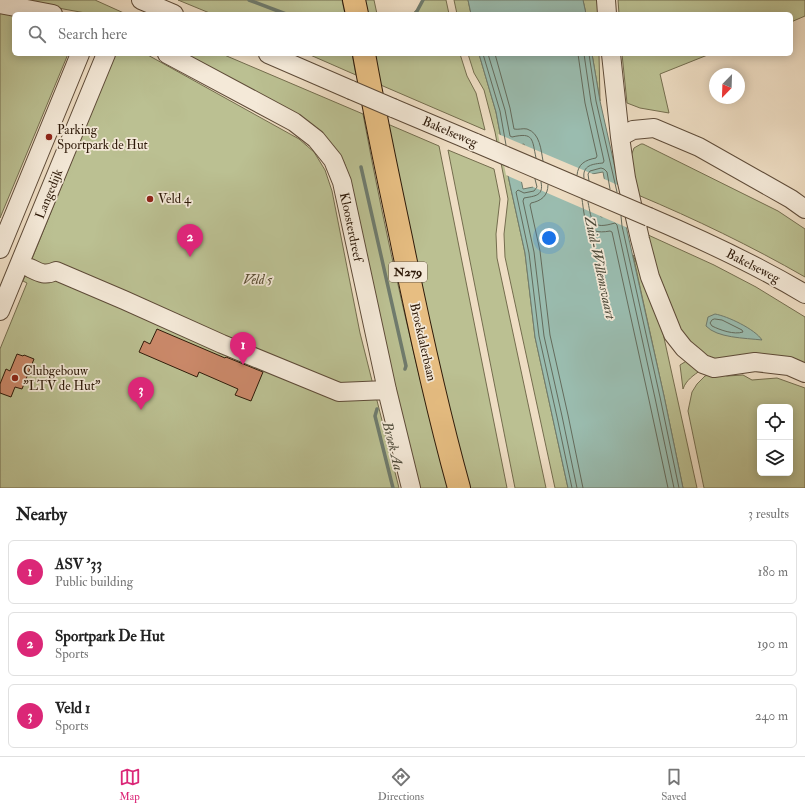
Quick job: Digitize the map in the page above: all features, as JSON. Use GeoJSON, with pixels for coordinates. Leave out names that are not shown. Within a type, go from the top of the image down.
{"type":"FeatureCollection","features":[{"type":"Feature","properties":{"kind":"main road"},"geometry":{"type":"LineString","coordinates":[[354,0],[357,12]]}},
{"type":"Feature","properties":{"kind":"main road","name":"Broekdalerbaan"},"geometry":{"type":"LineString","coordinates":[[364,56],[376,120],[418,319],[459,488]]}},
{"type":"Feature","properties":{"kind":"street"},"geometry":{"type":"LineString","coordinates":[[141,0],[169,12]]}},
{"type":"Feature","properties":{"kind":"street"},"geometry":{"type":"LineString","coordinates":[[606,0],[608,12]]}},
{"type":"Feature","properties":{"kind":"street"},"geometry":{"type":"LineString","coordinates":[[0,4],[42,12]]}},
{"type":"Feature","properties":{"kind":"street"},"geometry":{"type":"LineString","coordinates":[[0,249],[79,56]]}},
{"type":"Feature","properties":{"kind":"street","name":"Langedijk"},"geometry":{"type":"LineString","coordinates":[[0,311],[105,56]]}},
{"type":"Feature","properties":{"kind":"street","name":"Kloosterdreef"},"geometry":{"type":"LineString","coordinates":[[171,56],[294,122],[316,139],[333,160],[342,182],[387,390],[411,488]]}},
{"type":"Feature","properties":{"kind":"street","name":"Bakelseweg"},"geometry":{"type":"LineString","coordinates":[[273,56],[649,217],[744,260],[805,294]]}},
{"type":"Feature","properties":{"kind":"street"},"geometry":{"type":"LineString","coordinates":[[611,56],[626,178],[650,277],[673,334],[684,348],[703,364],[714,368],[755,362],[789,366],[805,373]]}},
{"type":"Feature","properties":{"kind":"street"},"geometry":{"type":"LineString","coordinates":[[620,137],[633,130],[654,128],[699,147],[791,199],[805,209]]}},
{"type":"Feature","properties":{"kind":"street"},"geometry":{"type":"LineString","coordinates":[[30,268],[38,272],[49,274],[56,271],[222,344],[339,392],[387,390]]}},
{"type":"Feature","properties":{"kind":"green space"},"geometry":{"type":"Polygon","coordinates":[[[14,0],[95,0],[122,12],[80,12],[14,0]]]}},
{"type":"Feature","properties":{"kind":"green space"},"geometry":{"type":"Polygon","coordinates":[[[178,0],[342,0],[345,12],[207,12],[178,0]]]}},
{"type":"Feature","properties":{"kind":"green space"},"geometry":{"type":"Polygon","coordinates":[[[361,0],[374,0],[377,12],[363,12],[361,0]]]}},
{"type":"Feature","properties":{"kind":"green space"},"geometry":{"type":"Polygon","coordinates":[[[423,0],[446,0],[449,12],[414,12],[420,7],[423,0]]]}},
{"type":"Feature","properties":{"kind":"green space"},"geometry":{"type":"Polygon","coordinates":[[[454,0],[468,0],[471,12],[457,12],[454,0]]]}},
{"type":"Feature","properties":{"kind":"green space"},"geometry":{"type":"Polygon","coordinates":[[[583,0],[598,0],[598,12],[586,12],[583,0]]]}},
{"type":"Feature","properties":{"kind":"green space"},"geometry":{"type":"Polygon","coordinates":[[[618,0],[805,0],[805,16],[793,21],[793,12],[619,12],[618,0]]]}},
{"type":"Feature","properties":{"kind":"green space"},"geometry":{"type":"Polygon","coordinates":[[[0,11],[12,14],[12,56],[67,56],[0,218],[0,11]]]}},
{"type":"Feature","properties":{"kind":"green space","name":"Veld 5"},"geometry":{"type":"Polygon","coordinates":[[[114,56],[150,56],[299,139],[314,152],[325,170],[332,191],[360,333],[399,488],[0,488],[0,349],[27,283],[23,281],[114,56]]]}},
{"type":"Feature","properties":{"kind":"green space"},"geometry":{"type":"Polygon","coordinates":[[[185,56],[227,56],[363,114],[381,208],[402,301],[448,488],[419,488],[395,400],[352,186],[344,162],[332,144],[312,126],[185,56]]]}},
{"type":"Feature","properties":{"kind":"green space"},"geometry":{"type":"Polygon","coordinates":[[[313,56],[352,56],[356,75],[313,56]]]}},
{"type":"Feature","properties":{"kind":"green space"},"geometry":{"type":"Polygon","coordinates":[[[370,56],[461,56],[467,76],[476,93],[485,130],[376,83],[370,56]]]}},
{"type":"Feature","properties":{"kind":"green space"},"geometry":{"type":"Polygon","coordinates":[[[469,56],[480,56],[496,112],[525,253],[535,337],[568,488],[555,488],[505,257],[504,234],[508,199],[495,132],[484,90],[474,73],[469,56]]]}},
{"type":"Feature","properties":{"kind":"green space"},"geometry":{"type":"Polygon","coordinates":[[[592,56],[599,56],[600,101],[592,56]]]}},
{"type":"Feature","properties":{"kind":"green space"},"geometry":{"type":"Polygon","coordinates":[[[622,56],[705,56],[660,74],[669,113],[640,108],[627,103],[622,56]]]}},
{"type":"Feature","properties":{"kind":"green space"},"geometry":{"type":"Polygon","coordinates":[[[383,122],[439,146],[507,488],[467,488],[383,122]]]}},
{"type":"Feature","properties":{"kind":"green space"},"geometry":{"type":"Polygon","coordinates":[[[641,144],[778,211],[805,229],[805,277],[723,233],[638,195],[631,156],[634,148],[641,144]]]}},
{"type":"Feature","properties":{"kind":"green space"},"geometry":{"type":"Polygon","coordinates":[[[448,150],[494,169],[500,199],[496,234],[497,258],[546,488],[515,488],[448,150]]]}},
{"type":"Feature","properties":{"kind":"green space"},"geometry":{"type":"Polygon","coordinates":[[[646,234],[714,265],[756,287],[805,317],[805,366],[716,360],[704,355],[695,347],[681,330],[655,265],[646,234]]]}},
{"type":"Feature","properties":{"kind":"green space"},"geometry":{"type":"Polygon","coordinates":[[[633,255],[659,315],[697,488],[683,488],[633,255]]]}},
{"type":"Feature","properties":{"kind":"green space"},"geometry":{"type":"Polygon","coordinates":[[[688,360],[701,370],[688,380],[683,389],[680,365],[688,360]]]}},
{"type":"Feature","properties":{"kind":"green space"},"geometry":{"type":"Polygon","coordinates":[[[715,372],[727,376],[743,375],[752,380],[777,378],[805,388],[805,488],[704,488],[688,411],[692,392],[705,376],[715,372]]]}},
{"type":"Feature","properties":{"kind":"water"},"geometry":{"type":"Polygon","coordinates":[[[468,0],[583,0],[586,12],[471,12],[468,0]]]}},
{"type":"Feature","properties":{"kind":"water","name":"Zuid-Willemsvaart"},"geometry":{"type":"Polygon","coordinates":[[[480,56],[592,56],[600,101],[622,199],[626,226],[683,488],[568,488],[535,337],[525,253],[496,112],[480,56]],[[524,144],[514,146],[523,189],[533,187],[524,144]],[[603,172],[592,174],[601,217],[611,215],[603,172]]]}},
{"type":"Feature","properties":{"kind":"water"},"geometry":{"type":"Polygon","coordinates":[[[715,314],[726,317],[740,324],[762,340],[732,337],[711,330],[706,326],[708,317],[715,314]]]}},
{"type":"Feature","properties":{"kind":"pier"},"geometry":{"type":"Polygon","coordinates":[[[498,134],[595,175],[602,215],[609,214],[602,178],[622,187],[628,228],[531,186],[522,146],[516,147],[524,183],[506,175],[498,134]]]}},
{"type":"Feature","properties":{"kind":"building"},"geometry":{"type":"Polygon","coordinates":[[[157,329],[225,358],[226,357],[263,372],[251,401],[235,395],[238,389],[199,372],[197,377],[139,352],[144,341],[150,344],[157,329]]]}},
{"type":"Feature","properties":{"kind":"building","name":"Clubgebouw \"LTV de Hut\""},"geometry":{"type":"Polygon","coordinates":[[[17,354],[34,359],[22,389],[15,387],[11,397],[0,393],[0,384],[6,369],[10,371],[17,354]]]}},
{"type":"Feature","properties":{"kind":"waterway"},"geometry":{"type":"LineString","coordinates":[[249,0],[281,12]]}},
{"type":"Feature","properties":{"kind":"waterway"},"geometry":{"type":"LineString","coordinates":[[417,12],[423,0]]}},
{"type":"Feature","properties":{"kind":"waterway"},"geometry":{"type":"LineString","coordinates":[[361,167],[406,366],[405,369]]}},
{"type":"Feature","properties":{"kind":"waterway","name":"Broek Aa"},"geometry":{"type":"LineString","coordinates":[[377,409],[375,416],[393,488]]}},
{"type":"Feature","properties":{"kind":"place","name":"Parking Sportpark de Hut"},"geometry":{"type":"Point","coordinates":[49,137]}},
{"type":"Feature","properties":{"kind":"place","name":"Veld 4"},"geometry":{"type":"Point","coordinates":[150,199]}},
{"type":"Feature","properties":{"kind":"place","name":"Sportpark De Hut"},"geometry":{"type":"Point","coordinates":[190,257]}},
{"type":"Feature","properties":{"kind":"place","name":"ASV '33"},"geometry":{"type":"Point","coordinates":[243,365]}},
{"type":"Feature","properties":{"kind":"place","name":"Clubgebouw \"LTV de Hut\""},"geometry":{"type":"Point","coordinates":[15,378]}},
{"type":"Feature","properties":{"kind":"place","name":"Veld 1"},"geometry":{"type":"Point","coordinates":[141,410]}}]}
